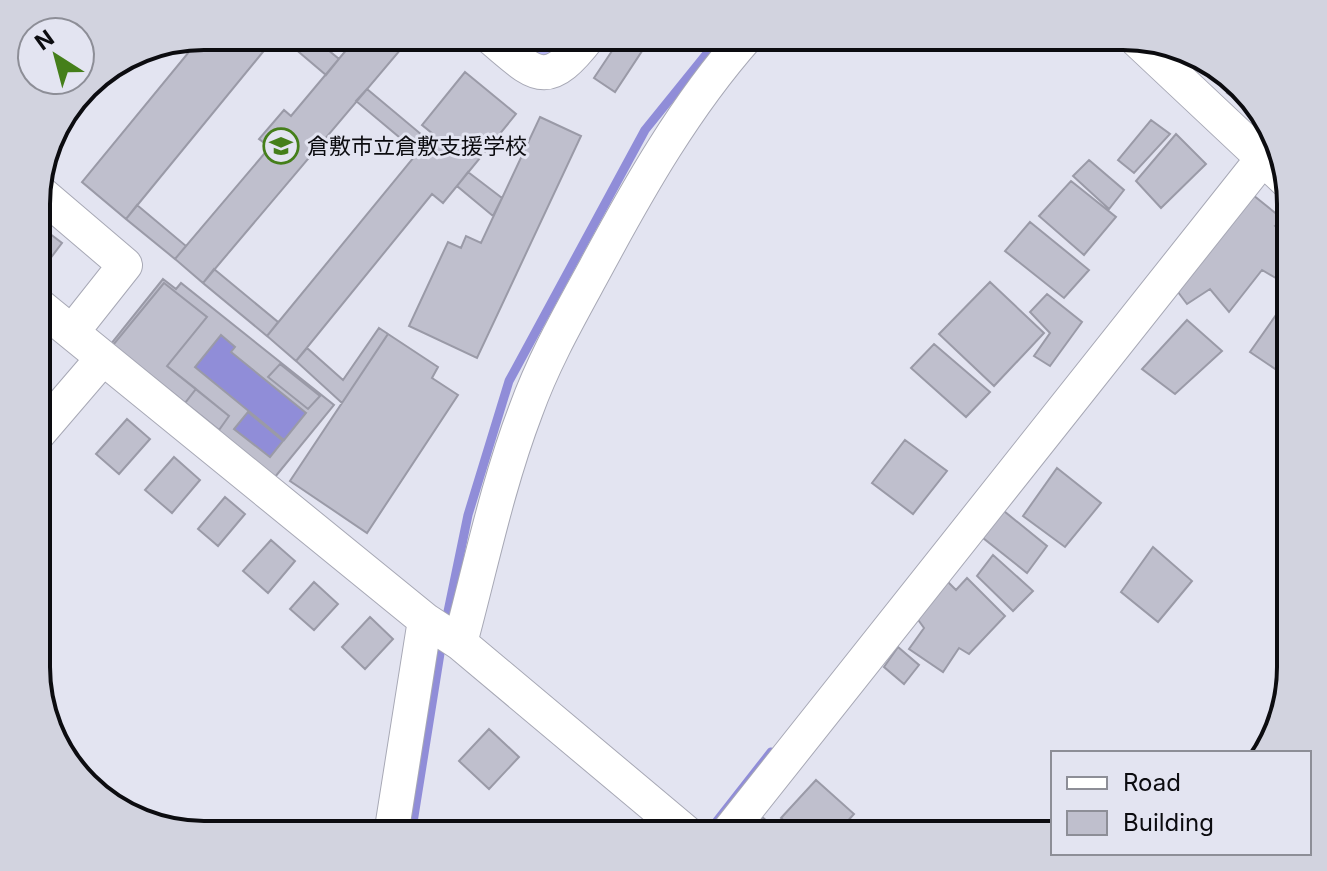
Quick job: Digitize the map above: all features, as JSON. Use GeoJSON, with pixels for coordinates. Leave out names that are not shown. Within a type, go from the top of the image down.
{"type":"FeatureCollection","features":[{"type":"Feature","properties":{"kind":"street"},"geometry":{"type":"LineString","coordinates":[[506,50],[528,68],[539,72],[560,68],[578,50]]}},
{"type":"Feature","properties":{"kind":"street"},"geometry":{"type":"LineString","coordinates":[[394,821],[442,631],[483,545],[525,412],[546,360],[669,139],[695,98],[735,50]]}},
{"type":"Feature","properties":{"kind":"street"},"geometry":{"type":"LineString","coordinates":[[1151,53],[1269,156]]}},
{"type":"Feature","properties":{"kind":"street"},"geometry":{"type":"LineString","coordinates":[[737,821],[1272,165]]}},
{"type":"Feature","properties":{"kind":"street"},"geometry":{"type":"LineString","coordinates":[[50,201],[125,265],[72,332]]}},
{"type":"Feature","properties":{"kind":"street"},"geometry":{"type":"LineString","coordinates":[[50,314],[672,821]]}},
{"type":"Feature","properties":{"kind":"street"},"geometry":{"type":"LineString","coordinates":[[50,420],[103,358]]}},
{"type":"Feature","properties":{"kind":"shaded area"},"geometry":{"type":"Polygon","coordinates":[[[531,50],[563,50],[561,53],[539,57],[531,50]]]}},
{"type":"Feature","properties":{"kind":"shaded area"},"geometry":{"type":"Polygon","coordinates":[[[221,335],[235,347],[231,352],[306,413],[284,440],[195,367],[221,335]]]}},
{"type":"Feature","properties":{"kind":"shaded area"},"geometry":{"type":"Polygon","coordinates":[[[248,412],[283,441],[270,457],[234,429],[248,412]]]}},
{"type":"Feature","properties":{"kind":"building"},"geometry":{"type":"Polygon","coordinates":[[[265,50],[126,219],[82,182],[190,51],[265,50]]]}},
{"type":"Feature","properties":{"kind":"building"},"geometry":{"type":"Polygon","coordinates":[[[297,50],[328,50],[339,59],[326,75],[297,50]]]}},
{"type":"Feature","properties":{"kind":"building"},"geometry":{"type":"Polygon","coordinates":[[[346,50],[400,50],[203,283],[175,259],[270,147],[259,139],[284,110],[291,116],[346,50]]]}},
{"type":"Feature","properties":{"kind":"building"},"geometry":{"type":"Polygon","coordinates":[[[613,50],[643,50],[615,92],[594,78],[613,50]]]}},
{"type":"Feature","properties":{"kind":"building"},"geometry":{"type":"Polygon","coordinates":[[[465,72],[516,114],[443,203],[432,194],[296,361],[267,336],[433,134],[422,125],[465,72]]]}},
{"type":"Feature","properties":{"kind":"building"},"geometry":{"type":"Polygon","coordinates":[[[367,89],[428,140],[417,152],[356,101],[367,89]]]}},
{"type":"Feature","properties":{"kind":"building"},"geometry":{"type":"Polygon","coordinates":[[[540,117],[581,136],[477,358],[409,326],[448,242],[461,248],[466,236],[481,243],[540,117]]]}},
{"type":"Feature","properties":{"kind":"building"},"geometry":{"type":"Polygon","coordinates":[[[1151,120],[1170,134],[1134,173],[1118,160],[1151,120]]]}},
{"type":"Feature","properties":{"kind":"building"},"geometry":{"type":"Polygon","coordinates":[[[1176,134],[1206,164],[1161,208],[1136,181],[1176,134]]]}},
{"type":"Feature","properties":{"kind":"building"},"geometry":{"type":"Polygon","coordinates":[[[1089,160],[1124,190],[1109,209],[1073,176],[1089,160]]]}},
{"type":"Feature","properties":{"kind":"building"},"geometry":{"type":"Polygon","coordinates":[[[468,172],[502,198],[493,216],[457,186],[468,172]]]}},
{"type":"Feature","properties":{"kind":"building"},"geometry":{"type":"Polygon","coordinates":[[[1071,181],[1116,217],[1084,255],[1039,216],[1071,181]]]}},
{"type":"Feature","properties":{"kind":"building"},"geometry":{"type":"Polygon","coordinates":[[[1248,191],[1277,214],[1277,279],[1262,270],[1229,312],[1210,289],[1187,304],[1175,288],[1248,191]]]}},
{"type":"Feature","properties":{"kind":"building"},"geometry":{"type":"Polygon","coordinates":[[[137,205],[186,246],[175,259],[126,219],[137,205]]]}},
{"type":"Feature","properties":{"kind":"building"},"geometry":{"type":"Polygon","coordinates":[[[1030,222],[1089,270],[1064,298],[1005,251],[1030,222]]]}},
{"type":"Feature","properties":{"kind":"building"},"geometry":{"type":"Polygon","coordinates":[[[50,234],[62,243],[50,259],[50,234]]]}},
{"type":"Feature","properties":{"kind":"building"},"geometry":{"type":"Polygon","coordinates":[[[214,269],[278,322],[267,336],[203,283],[214,269]]]}},
{"type":"Feature","properties":{"kind":"building"},"geometry":{"type":"Polygon","coordinates":[[[163,279],[176,289],[181,283],[334,405],[275,477],[110,345],[163,279]],[[164,283],[113,345],[219,430],[229,416],[167,366],[207,317],[164,283]],[[221,335],[195,367],[284,440],[306,413],[231,352],[235,347],[221,335]],[[280,364],[268,377],[308,409],[320,396],[280,364]],[[248,412],[234,429],[270,457],[283,441],[248,412]]]}},
{"type":"Feature","properties":{"kind":"building"},"geometry":{"type":"Polygon","coordinates":[[[990,282],[1044,333],[994,386],[939,334],[990,282]]]}},
{"type":"Feature","properties":{"kind":"building"},"geometry":{"type":"Polygon","coordinates":[[[164,283],[207,317],[167,366],[196,389],[185,403],[113,345],[164,283]]]}},
{"type":"Feature","properties":{"kind":"building"},"geometry":{"type":"Polygon","coordinates":[[[1047,294],[1082,322],[1050,366],[1034,356],[1050,333],[1030,312],[1047,294]]]}},
{"type":"Feature","properties":{"kind":"building"},"geometry":{"type":"Polygon","coordinates":[[[1277,314],[1277,370],[1250,352],[1277,314]]]}},
{"type":"Feature","properties":{"kind":"building"},"geometry":{"type":"Polygon","coordinates":[[[1187,320],[1222,351],[1175,394],[1142,369],[1187,320]]]}},
{"type":"Feature","properties":{"kind":"building"},"geometry":{"type":"Polygon","coordinates":[[[379,328],[388,334],[342,403],[296,361],[307,348],[343,380],[379,328]]]}},
{"type":"Feature","properties":{"kind":"building"},"geometry":{"type":"Polygon","coordinates":[[[388,334],[438,367],[432,378],[458,395],[367,533],[290,481],[388,334]]]}},
{"type":"Feature","properties":{"kind":"building"},"geometry":{"type":"Polygon","coordinates":[[[934,344],[990,392],[966,417],[911,368],[934,344]]]}},
{"type":"Feature","properties":{"kind":"building"},"geometry":{"type":"Polygon","coordinates":[[[280,364],[320,396],[308,409],[268,377],[280,364]]]}},
{"type":"Feature","properties":{"kind":"building"},"geometry":{"type":"Polygon","coordinates":[[[196,389],[229,416],[219,430],[185,403],[196,389]]]}},
{"type":"Feature","properties":{"kind":"building"},"geometry":{"type":"Polygon","coordinates":[[[127,419],[150,439],[119,474],[96,454],[127,419]]]}},
{"type":"Feature","properties":{"kind":"building"},"geometry":{"type":"Polygon","coordinates":[[[905,440],[947,471],[913,514],[872,483],[905,440]]]}},
{"type":"Feature","properties":{"kind":"building"},"geometry":{"type":"Polygon","coordinates":[[[174,457],[200,480],[172,513],[145,490],[174,457]]]}},
{"type":"Feature","properties":{"kind":"building"},"geometry":{"type":"Polygon","coordinates":[[[1057,468],[1101,503],[1065,547],[1023,516],[1057,468]]]}},
{"type":"Feature","properties":{"kind":"building"},"geometry":{"type":"Polygon","coordinates":[[[225,497],[245,514],[218,546],[198,529],[225,497]]]}},
{"type":"Feature","properties":{"kind":"building"},"geometry":{"type":"Polygon","coordinates":[[[999,507],[1047,546],[1027,573],[978,534],[999,507]]]}},
{"type":"Feature","properties":{"kind":"building"},"geometry":{"type":"Polygon","coordinates":[[[271,540],[295,561],[268,593],[243,571],[271,540]]]}},
{"type":"Feature","properties":{"kind":"building"},"geometry":{"type":"Polygon","coordinates":[[[1153,547],[1192,581],[1158,622],[1121,592],[1153,547]]]}},
{"type":"Feature","properties":{"kind":"building"},"geometry":{"type":"Polygon","coordinates":[[[993,555],[1033,591],[1013,611],[977,576],[993,555]]]}},
{"type":"Feature","properties":{"kind":"building"},"geometry":{"type":"Polygon","coordinates":[[[941,575],[956,590],[967,578],[1005,616],[969,654],[959,648],[943,672],[909,649],[924,628],[911,610],[941,575]]]}},
{"type":"Feature","properties":{"kind":"building"},"geometry":{"type":"Polygon","coordinates":[[[314,582],[338,604],[314,630],[290,609],[314,582]]]}},
{"type":"Feature","properties":{"kind":"building"},"geometry":{"type":"Polygon","coordinates":[[[370,617],[393,639],[365,669],[342,647],[370,617]]]}},
{"type":"Feature","properties":{"kind":"building"},"geometry":{"type":"Polygon","coordinates":[[[898,647],[919,665],[904,684],[884,667],[898,647]]]}},
{"type":"Feature","properties":{"kind":"building"},"geometry":{"type":"Polygon","coordinates":[[[489,729],[519,757],[489,789],[459,761],[489,729]]]}},
{"type":"Feature","properties":{"kind":"building"},"geometry":{"type":"Polygon","coordinates":[[[816,780],[854,814],[848,821],[784,821],[781,818],[816,780]]]}},
{"type":"Feature","properties":{"kind":"building"},"geometry":{"type":"Polygon","coordinates":[[[756,812],[767,821],[749,821],[756,812]]]}},
{"type":"Feature","properties":{"kind":"waterway"},"geometry":{"type":"LineString","coordinates":[[445,626],[468,515],[509,381],[645,130],[710,50]]}},
{"type":"Feature","properties":{"kind":"waterway"},"geometry":{"type":"LineString","coordinates":[[413,821],[442,641]]}},
{"type":"Feature","properties":{"kind":"waterway"},"geometry":{"type":"LineString","coordinates":[[717,821],[771,752]]}},
{"type":"Feature","properties":{"kind":"place","name":"倉敷市立倉敷支援学校"},"geometry":{"type":"Point","coordinates":[281,146]}}]}
